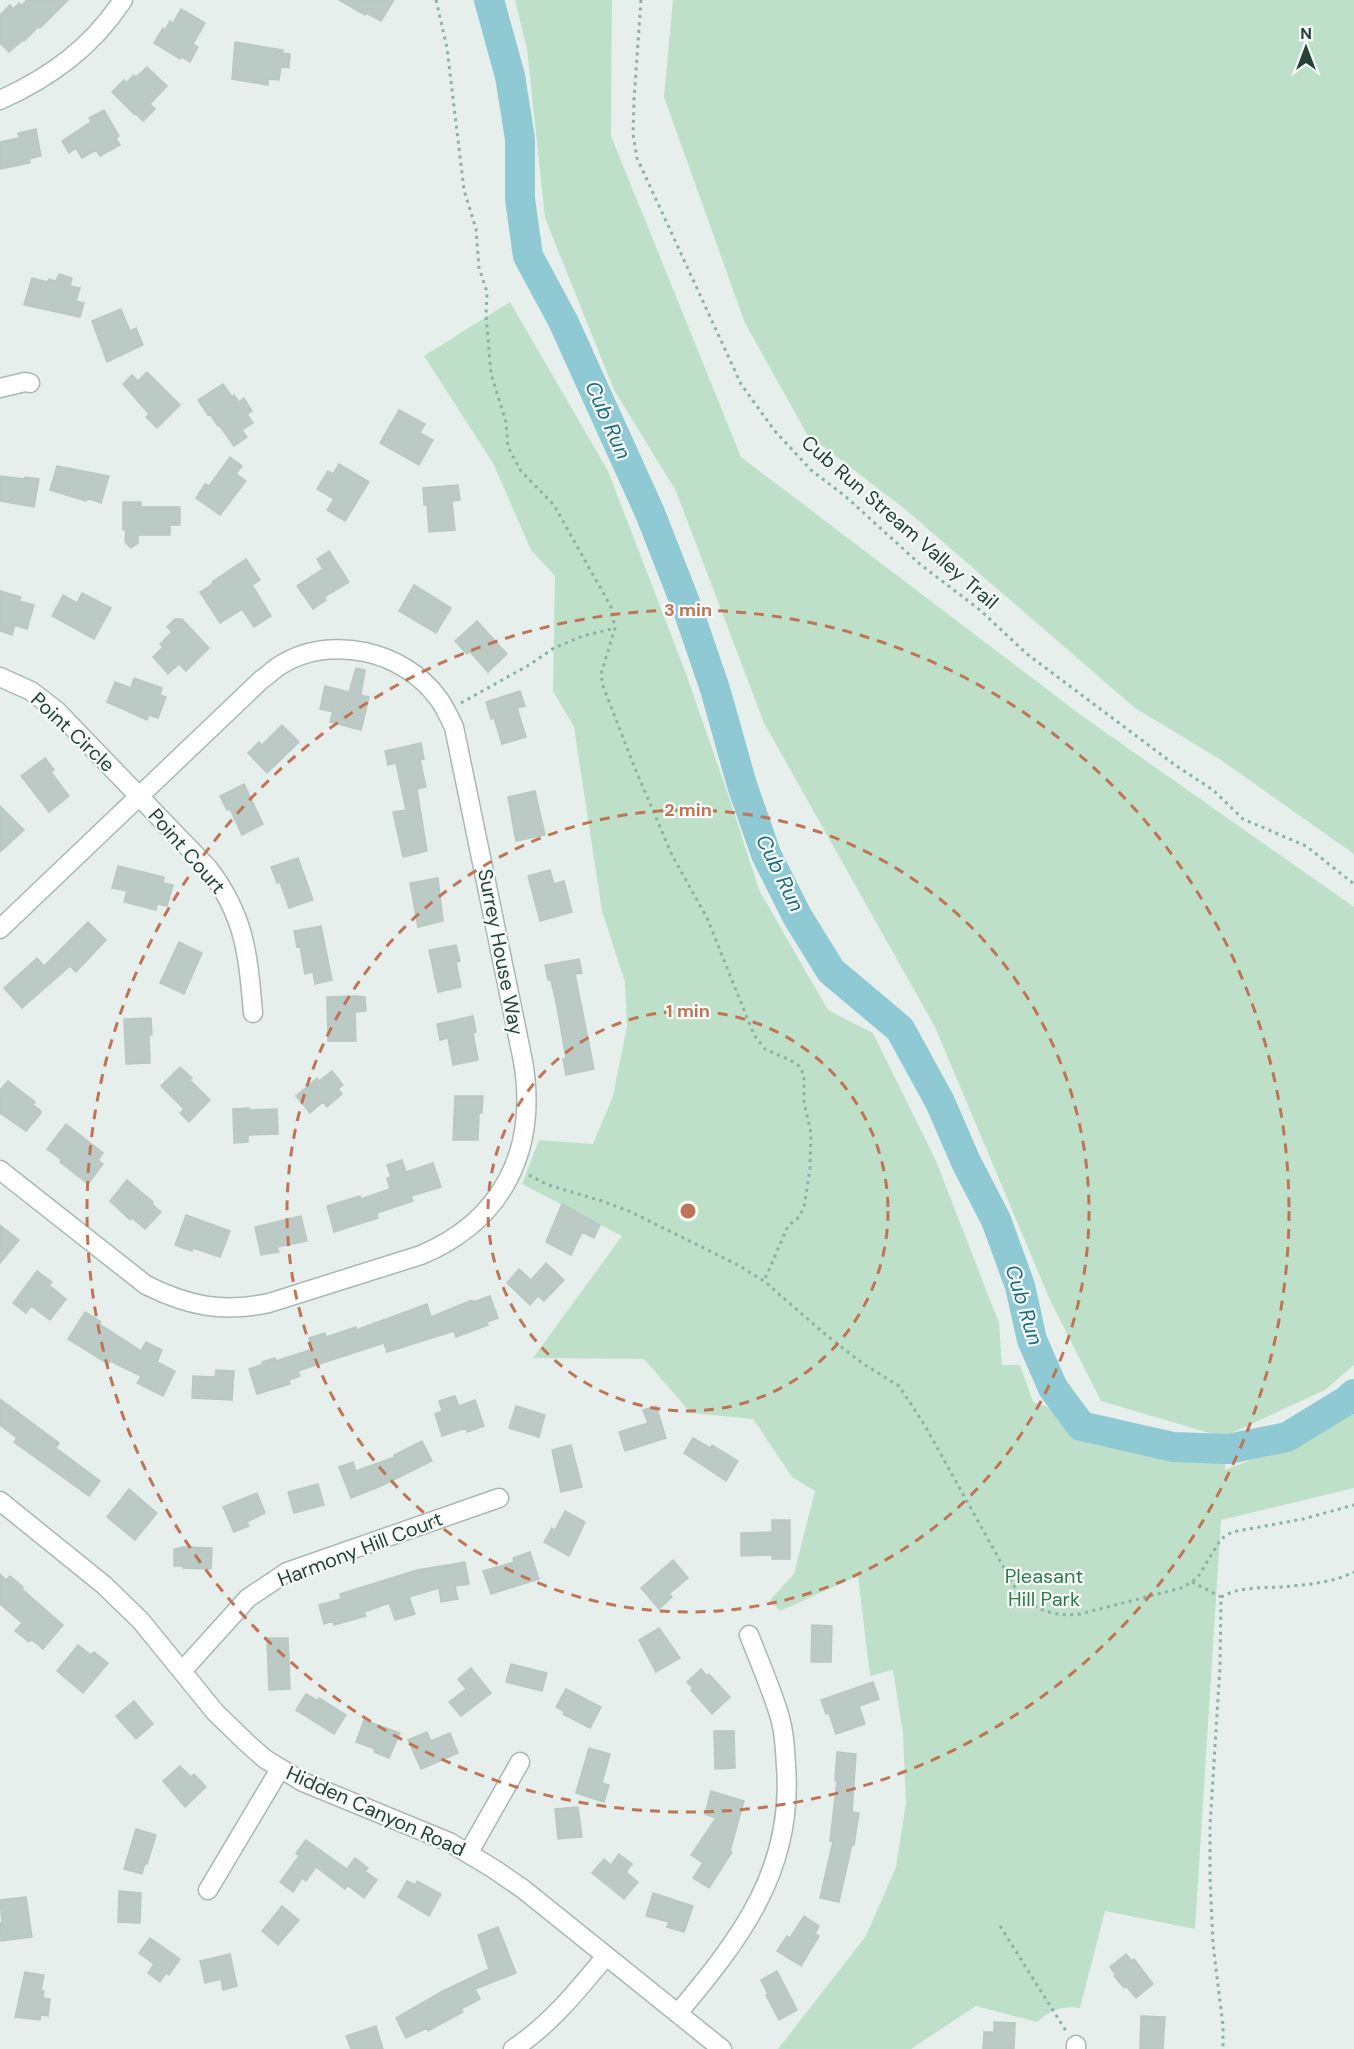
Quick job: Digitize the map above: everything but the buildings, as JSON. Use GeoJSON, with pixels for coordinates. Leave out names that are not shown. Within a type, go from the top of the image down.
{"type":"FeatureCollection","features":[{"type":"Feature","properties":{"kind":"street"},"geometry":{"type":"LineString","coordinates":[[0,100],[27,88],[70,60],[98,33],[123,0]]}},
{"type":"Feature","properties":{"kind":"street"},"geometry":{"type":"LineString","coordinates":[[0,388],[25,382],[30,383]]}},
{"type":"Feature","properties":{"kind":"street","name":"Surrey House Way"},"geometry":{"type":"LineString","coordinates":[[0,929],[261,680],[280,665],[299,657],[340,649],[378,655],[416,675],[438,699],[458,738],[527,1085],[528,1109],[525,1130],[513,1168],[500,1193],[470,1227],[437,1248],[268,1304],[228,1308],[190,1303],[146,1285],[0,1170]]}},
{"type":"Feature","properties":{"kind":"street","name":"Point Circle"},"geometry":{"type":"LineString","coordinates":[[0,676],[30,691],[50,705],[139,796]]}},
{"type":"Feature","properties":{"kind":"street","name":"Point Court"},"geometry":{"type":"LineString","coordinates":[[139,796],[208,868],[230,900],[240,924],[248,955],[253,1013]]}},
{"type":"Feature","properties":{"kind":"street","name":"Harmony Hill Court"},"geometry":{"type":"LineString","coordinates":[[183,1670],[240,1605],[287,1572],[499,1498]]}},
{"type":"Feature","properties":{"kind":"street","name":"Hidden Canyon Road"},"geometry":{"type":"LineString","coordinates":[[0,1501],[104,1585],[141,1621],[215,1712],[248,1744],[280,1769],[303,1782],[469,1852],[524,1889],[722,2049]]}},
{"type":"Feature","properties":{"kind":"street"},"geometry":{"type":"LineString","coordinates":[[678,2013],[705,1982],[752,1916],[771,1873],[783,1830],[788,1783],[784,1738],[778,1712],[749,1635]]}},
{"type":"Feature","properties":{"kind":"street"},"geometry":{"type":"LineString","coordinates":[[469,1852],[520,1762]]}},
{"type":"Feature","properties":{"kind":"street"},"geometry":{"type":"LineString","coordinates":[[208,1890],[280,1769]]}},
{"type":"Feature","properties":{"kind":"street"},"geometry":{"type":"LineString","coordinates":[[513,2049],[541,2028],[571,1998],[606,1956]]}},
{"type":"Feature","properties":{"kind":"path"},"geometry":{"type":"LineString","coordinates":[[436,0],[447,48],[464,190],[476,229],[479,268],[487,292],[486,315],[491,374],[506,422],[508,447],[521,471],[554,505],[611,607],[615,628],[601,674],[603,686],[672,855],[707,918],[754,1035],[765,1049],[790,1060],[799,1066],[804,1074],[804,1102],[811,1133],[804,1207],[799,1217],[788,1226],[764,1281]]}},
{"type":"Feature","properties":{"kind":"path","name":"Cub Run Stream Valley Trail"},"geometry":{"type":"LineString","coordinates":[[641,0],[633,134],[637,158],[741,384],[774,430],[811,470],[845,496],[921,565],[980,610],[1027,654],[1175,765],[1213,790],[1243,819],[1306,846],[1354,884]]}},
{"type":"Feature","properties":{"kind":"path"},"geometry":{"type":"LineString","coordinates":[[446,711],[529,665],[554,648],[583,636],[615,628]]}},
{"type":"Feature","properties":{"kind":"path"},"geometry":{"type":"LineString","coordinates":[[513,1168],[548,1185],[602,1201],[651,1221],[764,1281],[835,1342],[862,1363],[899,1386],[924,1424],[1019,1595],[1033,1606],[1049,1613],[1065,1616],[1080,1614],[1180,1588],[1192,1582],[1199,1575],[1221,1539],[1232,1532],[1328,1514],[1354,1505]]}},
{"type":"Feature","properties":{"kind":"path"},"geometry":{"type":"LineString","coordinates":[[1221,1597],[1231,1591],[1242,1589],[1292,1586],[1341,1579],[1354,1572]]}},
{"type":"Feature","properties":{"kind":"path"},"geometry":{"type":"LineString","coordinates":[[1192,1582],[1221,1597]]}},
{"type":"Feature","properties":{"kind":"path"},"geometry":{"type":"LineString","coordinates":[[1221,1597],[1220,1666],[1210,1826],[1210,1877],[1213,1944],[1223,2026],[1223,2049]]}},
{"type":"Feature","properties":{"kind":"path"},"geometry":{"type":"LineString","coordinates":[[1000,1926],[1054,2015]]}},
{"type":"Feature","properties":{"kind":"green space"},"geometry":{"type":"Polygon","coordinates":[[[515,0],[612,0],[611,136],[741,457],[1085,718],[1354,907],[1354,1365],[1325,1390],[1223,1437],[1101,1401],[1050,1300],[935,1027],[764,723],[676,491],[614,390],[545,218],[527,49],[515,0]]]}},
{"type":"Feature","properties":{"kind":"green space"},"geometry":{"type":"Polygon","coordinates":[[[673,0],[1354,0],[1354,854],[1221,760],[1135,708],[906,510],[807,434],[745,323],[664,97],[673,0]]]}},
{"type":"Feature","properties":{"kind":"green space","name":"Pleasant Hill Park"},"geometry":{"type":"Polygon","coordinates":[[[510,302],[608,471],[685,671],[759,890],[828,1010],[873,1033],[936,1161],[999,1323],[1002,1365],[1020,1365],[1033,1402],[1206,1460],[1226,1454],[1225,1470],[1321,1433],[1354,1409],[1354,1488],[1221,1520],[1195,1929],[1105,1911],[1080,2008],[1057,2009],[1037,2022],[976,2006],[911,2049],[778,2049],[866,1936],[896,1867],[906,1803],[903,1734],[893,1670],[870,1676],[858,1576],[780,1611],[770,1600],[794,1574],[815,1491],[792,1477],[753,1419],[691,1413],[644,1359],[533,1358],[622,1236],[522,1184],[539,1140],[593,1144],[613,1096],[627,1027],[625,982],[602,911],[574,727],[553,691],[555,576],[531,550],[493,463],[424,356],[510,302]]]}},
{"type":"Feature","properties":{"kind":"waterway","name":"Cub Run"},"geometry":{"type":"LineString","coordinates":[[489,0],[510,76],[520,139],[520,199],[528,256],[563,321],[650,513],[688,610],[715,689],[742,785],[766,854],[797,916],[831,971],[900,1029],[940,1102],[966,1162],[996,1220],[1020,1286],[1032,1340],[1053,1388],[1081,1426],[1173,1447],[1228,1449],[1287,1437],[1354,1394]]}}]}
